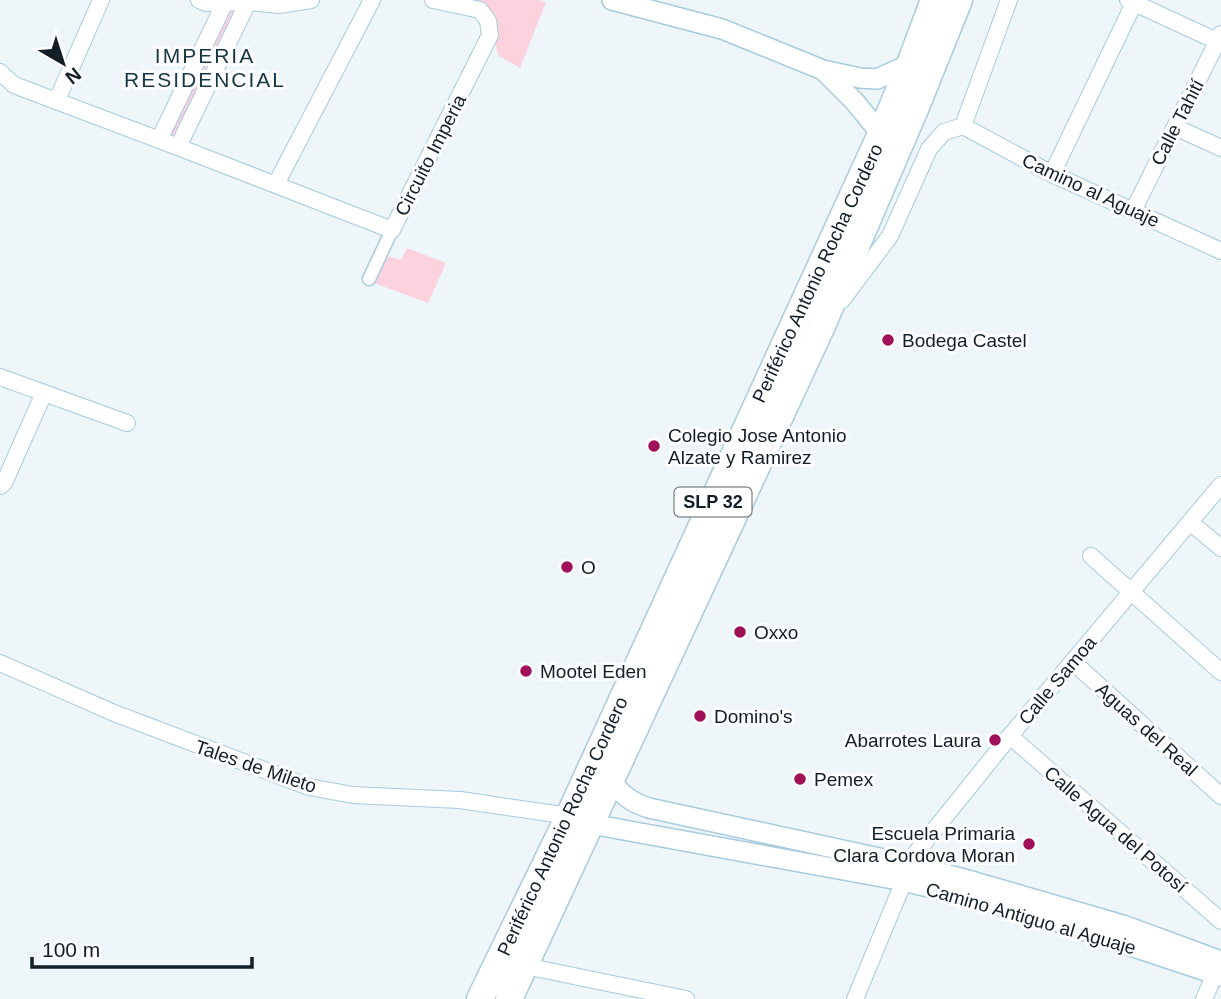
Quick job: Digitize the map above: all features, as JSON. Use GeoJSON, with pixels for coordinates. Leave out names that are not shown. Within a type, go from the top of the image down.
{"type":"FeatureCollection","features":[{"type":"Feature","properties":{"kind":"highway","name":"Periférico Antonio Rocha Cordero"},"geometry":{"type":"LineString","coordinates":[[509,999],[525,966],[580,820],[881,134],[933,0]]}},
{"type":"Feature","properties":{"kind":"highway","name":"Periférico Antonio Rocha Cordero"},"geometry":{"type":"LineString","coordinates":[[480,999],[580,820],[610,781],[821,328],[959,0]]}},
{"type":"Feature","properties":{"kind":"street"},"geometry":{"type":"LineString","coordinates":[[57,100],[101,0]]}},
{"type":"Feature","properties":{"kind":"street"},"geometry":{"type":"LineString","coordinates":[[200,0],[206,3],[248,1],[279,5],[311,0]]}},
{"type":"Feature","properties":{"kind":"street"},"geometry":{"type":"LineString","coordinates":[[276,184],[372,0]]}},
{"type":"Feature","properties":{"kind":"street","name":"Circuito Imperia"},"geometry":{"type":"LineString","coordinates":[[0,72],[14,85],[392,230],[490,35],[488,20],[480,10],[433,0]]}},
{"type":"Feature","properties":{"kind":"street"},"geometry":{"type":"LineString","coordinates":[[612,0],[722,29],[824,70],[860,78],[877,79],[910,64]]}},
{"type":"Feature","properties":{"kind":"street"},"geometry":{"type":"LineString","coordinates":[[821,328],[891,236],[929,149],[944,132],[962,126],[1009,0]]}},
{"type":"Feature","properties":{"kind":"street"},"geometry":{"type":"LineString","coordinates":[[178,147],[248,1]]}},
{"type":"Feature","properties":{"kind":"street"},"geometry":{"type":"LineString","coordinates":[[159,140],[225,2]]}},
{"type":"Feature","properties":{"kind":"street"},"geometry":{"type":"LineString","coordinates":[[1052,174],[1131,2],[1220,40]]}},
{"type":"Feature","properties":{"kind":"street","name":"Calle Tahití"},"geometry":{"type":"LineString","coordinates":[[1133,211],[1220,40]]}},
{"type":"Feature","properties":{"kind":"street"},"geometry":{"type":"LineString","coordinates":[[824,70],[881,134]]}},
{"type":"Feature","properties":{"kind":"street","name":"Camino al Aguaje"},"geometry":{"type":"LineString","coordinates":[[962,126],[1052,174],[1221,251]]}},
{"type":"Feature","properties":{"kind":"street"},"geometry":{"type":"LineString","coordinates":[[1175,127],[1221,148]]}},
{"type":"Feature","properties":{"kind":"street"},"geometry":{"type":"LineString","coordinates":[[369,279],[392,230]]}},
{"type":"Feature","properties":{"kind":"street"},"geometry":{"type":"LineString","coordinates":[[0,377],[127,423]]}},
{"type":"Feature","properties":{"kind":"street"},"geometry":{"type":"LineString","coordinates":[[0,486],[4,483],[44,393]]}},
{"type":"Feature","properties":{"kind":"street","name":"Calle Samoa"},"geometry":{"type":"LineString","coordinates":[[855,999],[905,872],[1010,736],[1221,485]]}},
{"type":"Feature","properties":{"kind":"street"},"geometry":{"type":"LineString","coordinates":[[1191,523],[1221,548]]}},
{"type":"Feature","properties":{"kind":"street"},"geometry":{"type":"LineString","coordinates":[[1091,556],[1221,672]]}},
{"type":"Feature","properties":{"kind":"street","name":"Aguas del Real"},"geometry":{"type":"LineString","coordinates":[[1073,662],[1221,796]]}},
{"type":"Feature","properties":{"kind":"street","name":"Tales de Mileto"},"geometry":{"type":"LineString","coordinates":[[0,663],[114,713],[309,788],[353,795],[460,800],[580,820]]}},
{"type":"Feature","properties":{"kind":"street","name":"Calle Agua del Potosí"},"geometry":{"type":"LineString","coordinates":[[1010,736],[1221,921]]}},
{"type":"Feature","properties":{"kind":"street","name":"Camino Antiguo al Aguaje"},"geometry":{"type":"LineString","coordinates":[[610,781],[624,797],[649,808],[905,872]]}},
{"type":"Feature","properties":{"kind":"street","name":"Camino Antiguo al Aguaje"},"geometry":{"type":"LineString","coordinates":[[580,820],[975,882],[1123,925],[1219,970]]}},
{"type":"Feature","properties":{"kind":"street"},"geometry":{"type":"LineString","coordinates":[[525,966],[686,999]]}},
{"type":"Feature","properties":{"kind":"street"},"geometry":{"type":"LineString","coordinates":[[1204,999],[1219,970]]}},
{"type":"Feature","properties":{"kind":"shaded area"},"geometry":{"type":"Polygon","coordinates":[[[446,0],[546,2],[520,68],[499,56],[492,35],[491,20],[446,0]]]}},
{"type":"Feature","properties":{"kind":"shaded area"},"geometry":{"type":"Polygon","coordinates":[[[230,9],[234,14],[174,138],[170,137],[169,134],[230,9]]]}},
{"type":"Feature","properties":{"kind":"shaded area"},"geometry":{"type":"Polygon","coordinates":[[[407,248],[446,263],[428,303],[374,283],[387,256],[401,260],[407,248]]]}},
{"type":"Feature","properties":{"kind":"place","name":"Bodega Castel"},"geometry":{"type":"Point","coordinates":[888,340]}},
{"type":"Feature","properties":{"kind":"place","name":"Colegio Jose Antonio Alzate y Ramirez"},"geometry":{"type":"Point","coordinates":[654,446]}},
{"type":"Feature","properties":{"kind":"place","name":"O"},"geometry":{"type":"Point","coordinates":[567,567]}},
{"type":"Feature","properties":{"kind":"place","name":"Oxxo"},"geometry":{"type":"Point","coordinates":[740,632]}},
{"type":"Feature","properties":{"kind":"place","name":"Mootel Eden"},"geometry":{"type":"Point","coordinates":[526,671]}},
{"type":"Feature","properties":{"kind":"place","name":"Domino's"},"geometry":{"type":"Point","coordinates":[700,716]}},
{"type":"Feature","properties":{"kind":"place","name":"Abarrotes Laura"},"geometry":{"type":"Point","coordinates":[995,740]}},
{"type":"Feature","properties":{"kind":"place","name":"Pemex"},"geometry":{"type":"Point","coordinates":[800,779]}},
{"type":"Feature","properties":{"kind":"place","name":"Escuela Primaria Clara Cordova Moran"},"geometry":{"type":"Point","coordinates":[1029,844]}},
{"type":"Feature","properties":{"kind":"district","name":"IMPERIA RESIDENCIAL"},"geometry":{"type":"Point","coordinates":[205,68]}}]}
